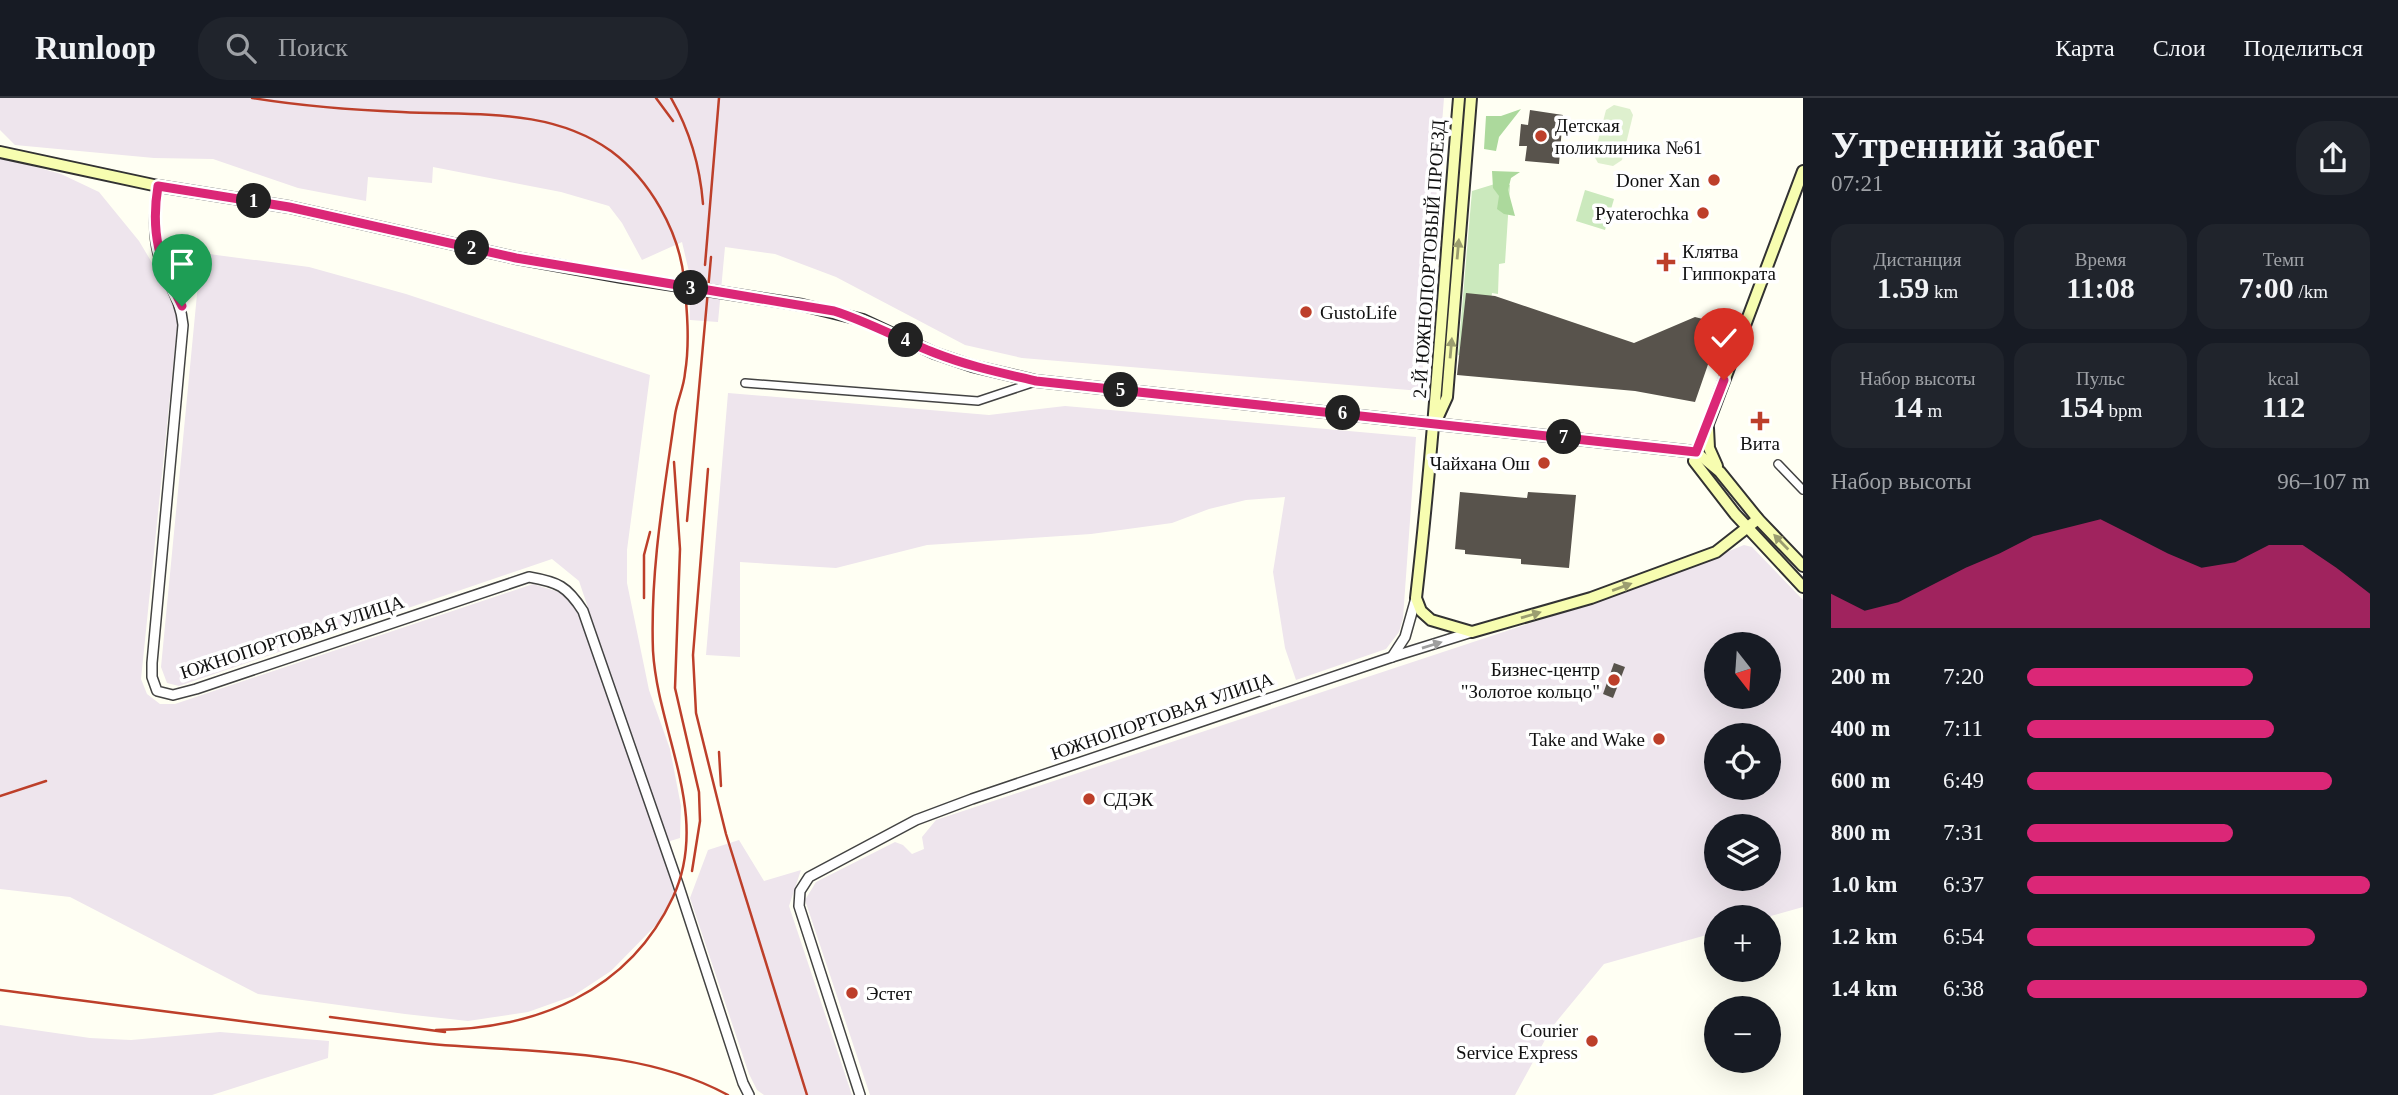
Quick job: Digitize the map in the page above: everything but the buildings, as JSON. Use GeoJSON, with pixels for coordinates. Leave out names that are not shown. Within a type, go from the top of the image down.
{"type":"FeatureCollection","features":[{"type":"Feature","properties":{"kind":"main road","name":"2-Й ЮЖНОПОРТОВЫЙ ПРОЕЗД"},"geometry":{"type":"LineString","coordinates":[[1435,423],[1436,378],[1459,98]]}},
{"type":"Feature","properties":{"kind":"main road","name":"2-Й ЮЖНОПОРТОВЫЙ ПРОЕЗД"},"geometry":{"type":"LineString","coordinates":[[1435,423],[1447,397],[1471,98]]}},
{"type":"Feature","properties":{"kind":"main road"},"geometry":{"type":"LineString","coordinates":[[0,152],[158,186],[255,201],[516,258],[802,305],[863,320],[934,353],[972,366],[1036,381]]}},
{"type":"Feature","properties":{"kind":"main road"},"geometry":{"type":"LineString","coordinates":[[1803,171],[1696,452],[1695,465],[1803,587]]}},
{"type":"Feature","properties":{"kind":"main road"},"geometry":{"type":"LineString","coordinates":[[1436,378],[1442,384],[1449,378]]}},
{"type":"Feature","properties":{"kind":"main road","name":"2-Й ЮЖНОПОРТОВЫЙ ПРОЕЗД"},"geometry":{"type":"LineString","coordinates":[[1036,381],[1435,423]]}},
{"type":"Feature","properties":{"kind":"main road"},"geometry":{"type":"LineString","coordinates":[[1472,632],[1431,620],[1422,611],[1416,598],[1435,423],[1696,452],[1720,472],[1758,519],[1803,566]]}},
{"type":"Feature","properties":{"kind":"main road"},"geometry":{"type":"LineString","coordinates":[[1708,425],[1709,448],[1720,472]]}},
{"type":"Feature","properties":{"kind":"main road","name":"ЮЖНОПОРТОВАЯ УЛИЦА"},"geometry":{"type":"LineString","coordinates":[[1472,632],[1591,598],[1716,552],[1758,519]]}},
{"type":"Feature","properties":{"kind":"street","name":"ЮЖНОПОРТОВАЯ УЛИЦА"},"geometry":{"type":"LineString","coordinates":[[158,186],[155,207],[156,240],[161,262],[182,306],[183,325],[152,663],[152,677],[157,691],[173,695],[196,689],[529,577],[554,581],[571,593],[583,611],[749,1095]]}},
{"type":"Feature","properties":{"kind":"street","name":"2-Й ЮЖНОПОРТОВЫЙ ПРОЕЗД"},"geometry":{"type":"LineString","coordinates":[[745,383],[978,401],[1036,381]]}},
{"type":"Feature","properties":{"kind":"street"},"geometry":{"type":"LineString","coordinates":[[1778,464],[1803,490]]}},
{"type":"Feature","properties":{"kind":"street"},"geometry":{"type":"LineString","coordinates":[[1392,657],[1405,637],[1416,598]]}},
{"type":"Feature","properties":{"kind":"street","name":"ЮЖНОПОРТОВАЯ УЛИЦА"},"geometry":{"type":"LineString","coordinates":[[860,1095],[799,906],[800,891],[809,877],[916,820],[948,808],[1472,632]]}},
{"type":"Feature","properties":{"kind":"shaded area"},"geometry":{"type":"Polygon","coordinates":[[[0,98],[1444,98],[1421,391],[1022,358],[965,345],[836,277],[775,254],[725,247],[718,322],[690,320],[689,272],[682,242],[642,260],[622,223],[609,206],[561,192],[433,167],[432,183],[368,177],[366,201],[298,188],[213,159],[154,158],[15,145],[0,130],[0,98]]]}},
{"type":"Feature","properties":{"kind":"shaded area"},"geometry":{"type":"Polygon","coordinates":[[[0,157],[61,174],[99,192],[139,241],[179,308],[141,679],[147,694],[160,704],[175,704],[533,584],[562,593],[578,613],[675,891],[659,922],[611,971],[573,996],[528,1012],[468,1021],[405,1014],[258,994],[70,897],[0,889],[0,157]]]}},
{"type":"Feature","properties":{"kind":"shaded area"},"geometry":{"type":"Polygon","coordinates":[[[201,253],[309,267],[406,294],[650,375],[627,550],[627,583],[649,690],[670,749],[681,806],[680,838],[667,842],[579,581],[552,559],[179,686],[167,683],[161,667],[201,253]]]}},
{"type":"Feature","properties":{"kind":"shaded area"},"geometry":{"type":"Polygon","coordinates":[[[728,393],[989,415],[1065,406],[1416,437],[1403,618],[1399,632],[1386,649],[1296,680],[1285,648],[1273,572],[1285,497],[1246,500],[1209,509],[1172,523],[1091,534],[927,545],[836,568],[740,562],[740,657],[706,655],[728,393]]]}},
{"type":"Feature","properties":{"kind":"shaded area"},"geometry":{"type":"Polygon","coordinates":[[[1744,545],[1752,547],[1803,600],[1803,907],[1781,913],[1781,905],[1704,905],[1704,936],[1604,964],[1552,1027],[1515,1095],[870,1095],[805,900],[816,882],[895,842],[903,845],[912,854],[924,849],[922,837],[936,820],[1665,577],[1744,545]]]}},
{"type":"Feature","properties":{"kind":"shaded area"},"geometry":{"type":"Polygon","coordinates":[[[739,840],[764,881],[801,870],[789,906],[852,1095],[764,1095],[757,1090],[749,1074],[690,898],[708,850],[739,840]]]}},
{"type":"Feature","properties":{"kind":"shaded area"},"geometry":{"type":"Polygon","coordinates":[[[0,1025],[90,1038],[131,1040],[220,1032],[329,1041],[328,1058],[212,1095],[0,1095],[0,1025]]]}},
{"type":"Feature","properties":{"kind":"green space"},"geometry":{"type":"Polygon","coordinates":[[[1614,105],[1630,109],[1633,115],[1622,160],[1613,166],[1598,163],[1594,156],[1606,110],[1614,105]]]}},
{"type":"Feature","properties":{"kind":"green space"},"geometry":{"type":"Polygon","coordinates":[[[1521,109],[1499,137],[1496,151],[1484,149],[1486,116],[1501,116],[1521,109]]]}},
{"type":"Feature","properties":{"kind":"green space"},"geometry":{"type":"Polygon","coordinates":[[[1492,171],[1520,172],[1511,178],[1508,190],[1515,216],[1504,214],[1497,209],[1499,196],[1493,188],[1492,171]]]}},
{"type":"Feature","properties":{"kind":"green space"},"geometry":{"type":"Polygon","coordinates":[[[1498,183],[1510,185],[1505,263],[1499,264],[1498,294],[1492,293],[1490,307],[1466,356],[1458,355],[1472,191],[1498,183]]]}},
{"type":"Feature","properties":{"kind":"green space"},"geometry":{"type":"Polygon","coordinates":[[[1585,190],[1614,199],[1605,230],[1576,221],[1585,190]]]}},
{"type":"Feature","properties":{"kind":"railway"},"geometry":{"type":"LineString","coordinates":[[252,98],[345,109],[484,114],[537,120],[563,127],[611,151],[638,176],[669,225],[681,261],[687,314],[687,362],[675,415],[662,503],[654,591],[653,651],[657,682],[685,805],[687,836],[683,866],[673,897],[654,930],[631,958],[605,981],[576,999],[543,1013],[473,1028],[436,1030]]}},
{"type":"Feature","properties":{"kind":"railway"},"geometry":{"type":"LineString","coordinates":[[656,98],[673,121]]}},
{"type":"Feature","properties":{"kind":"railway"},"geometry":{"type":"LineString","coordinates":[[671,98],[693,149],[703,204]]}},
{"type":"Feature","properties":{"kind":"railway"},"geometry":{"type":"LineString","coordinates":[[705,265],[719,98]]}},
{"type":"Feature","properties":{"kind":"railway"},"geometry":{"type":"LineString","coordinates":[[687,521],[711,257]]}},
{"type":"Feature","properties":{"kind":"railway"},"geometry":{"type":"LineString","coordinates":[[674,462],[680,549],[675,688],[699,792],[700,821],[692,871]]}},
{"type":"Feature","properties":{"kind":"railway"},"geometry":{"type":"LineString","coordinates":[[708,469],[693,655],[696,713],[726,834],[807,1095]]}},
{"type":"Feature","properties":{"kind":"railway"},"geometry":{"type":"LineString","coordinates":[[644,598],[644,555],[650,532]]}},
{"type":"Feature","properties":{"kind":"railway"},"geometry":{"type":"LineString","coordinates":[[719,752],[721,786]]}},
{"type":"Feature","properties":{"kind":"railway"},"geometry":{"type":"LineString","coordinates":[[0,796],[46,781]]}},
{"type":"Feature","properties":{"kind":"railway"},"geometry":{"type":"LineString","coordinates":[[0,990],[422,1043],[617,1059],[656,1067],[693,1079],[728,1095]]}},
{"type":"Feature","properties":{"kind":"railway"},"geometry":{"type":"LineString","coordinates":[[330,1017],[445,1032]]}},
{"type":"Feature","properties":{"kind":"place","name":"Детская поликлиника №61"},"geometry":{"type":"Point","coordinates":[1541,136]}},
{"type":"Feature","properties":{"kind":"place","name":"Doner Xan"},"geometry":{"type":"Point","coordinates":[1714,180]}},
{"type":"Feature","properties":{"kind":"place","name":"Pyaterochka"},"geometry":{"type":"Point","coordinates":[1703,213]}},
{"type":"Feature","properties":{"kind":"place","name":"Клятва Гиппократа"},"geometry":{"type":"Point","coordinates":[1666,262]}},
{"type":"Feature","properties":{"kind":"place","name":"GustoLife"},"geometry":{"type":"Point","coordinates":[1306,312]}},
{"type":"Feature","properties":{"kind":"place","name":"Вита"},"geometry":{"type":"Point","coordinates":[1760,421]}},
{"type":"Feature","properties":{"kind":"place","name":"Чайхана Ош"},"geometry":{"type":"Point","coordinates":[1544,463]}},
{"type":"Feature","properties":{"kind":"place","name":"Бизнес-центр \"Золотое кольцо\""},"geometry":{"type":"Point","coordinates":[1614,680]}},
{"type":"Feature","properties":{"kind":"place","name":"Take and Wake"},"geometry":{"type":"Point","coordinates":[1659,739]}},
{"type":"Feature","properties":{"kind":"place","name":"СДЭК"},"geometry":{"type":"Point","coordinates":[1089,799]}},
{"type":"Feature","properties":{"kind":"place","name":"Эстет"},"geometry":{"type":"Point","coordinates":[852,993]}},
{"type":"Feature","properties":{"kind":"place","name":"Courier Service Express"},"geometry":{"type":"Point","coordinates":[1592,1041]}},
{"type":"Feature","properties":{"kind":"route"},"geometry":{"type":"LineString","coordinates":[[182,306],[161,262],[156,240],[155,207],[158,186],[289,207],[516,258],[834,311],[863,320],[934,353],[972,366],[1036,381],[1696,452],[1724,380]]}}]}
